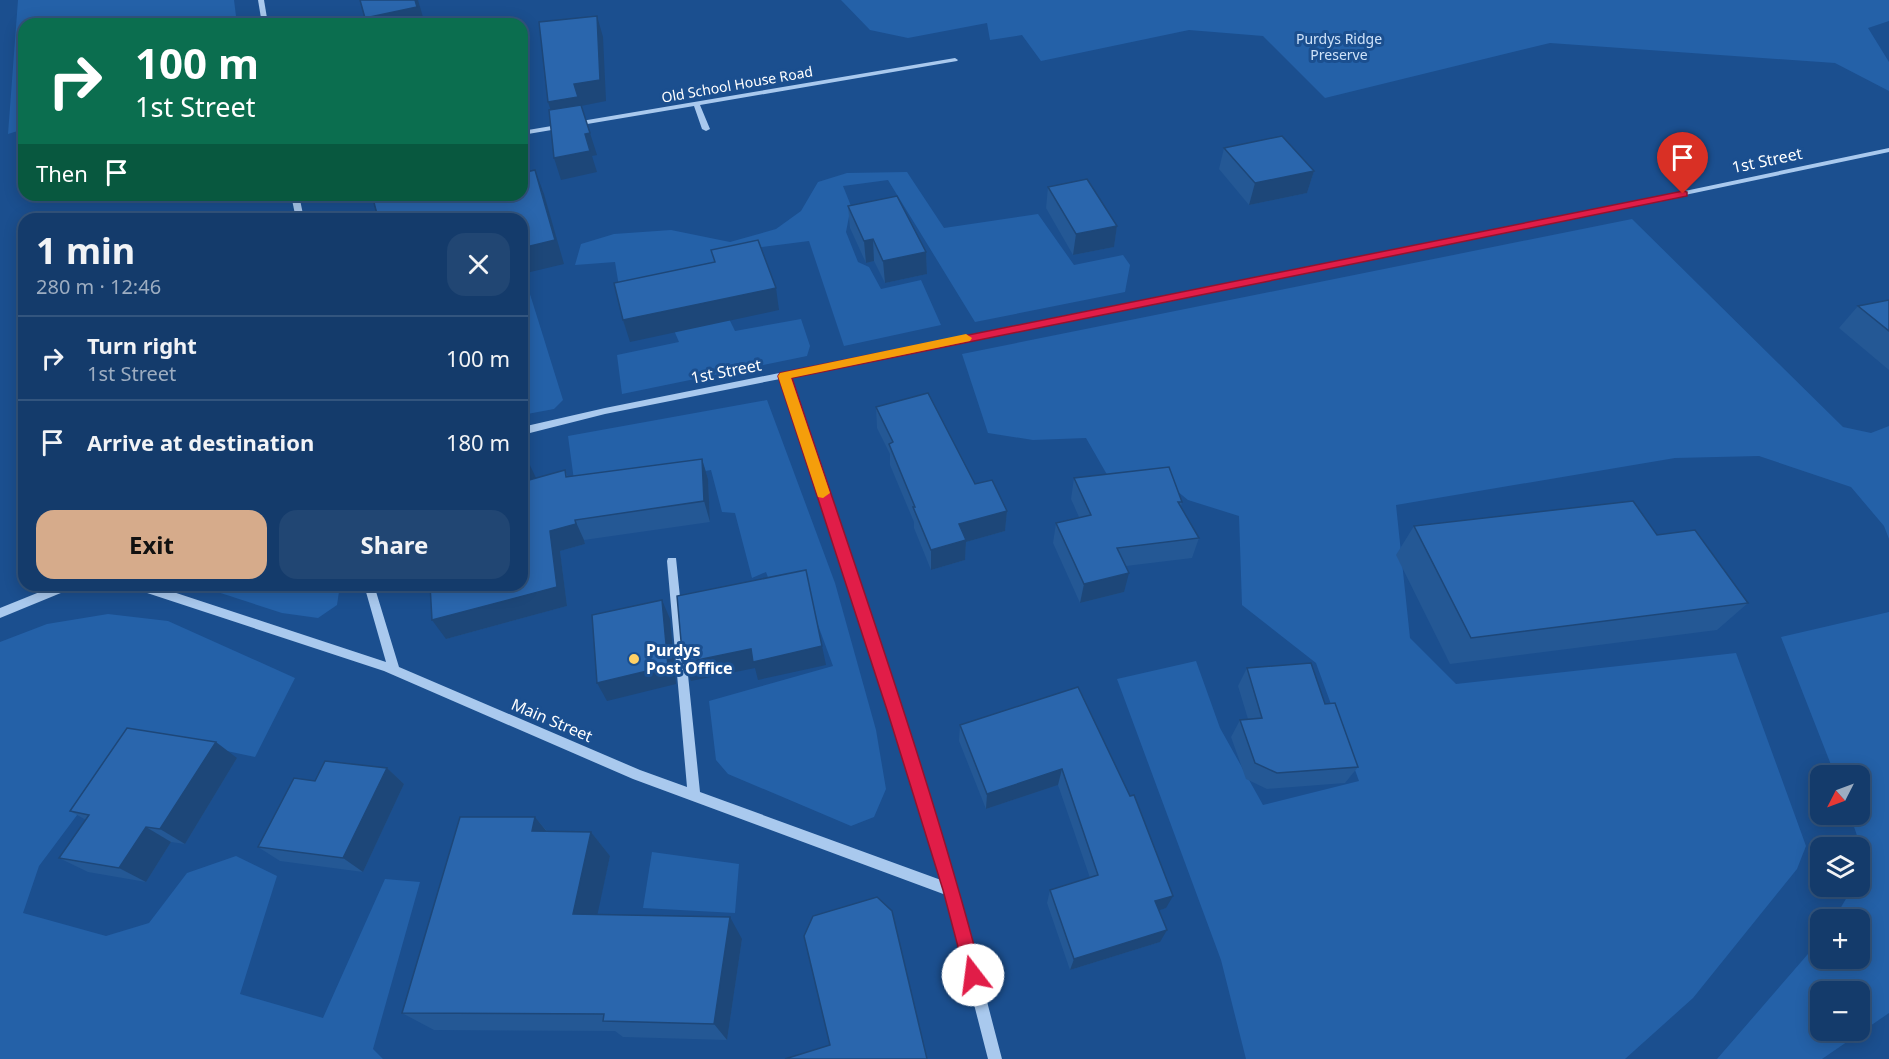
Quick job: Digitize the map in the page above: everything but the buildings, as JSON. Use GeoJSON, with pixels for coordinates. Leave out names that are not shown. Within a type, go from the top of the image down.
{"type":"FeatureCollection","features":[{"type":"Feature","properties":{"kind":"street"},"geometry":{"type":"LineString","coordinates":[[261,0],[265,18]]}},
{"type":"Feature","properties":{"kind":"street","name":"Old School House Road"},"geometry":{"type":"LineString","coordinates":[[528,132],[955,60]]}},
{"type":"Feature","properties":{"kind":"street"},"geometry":{"type":"LineString","coordinates":[[696,103],[706,129]]}},
{"type":"Feature","properties":{"kind":"street","name":"1st Street"},"geometry":{"type":"LineString","coordinates":[[528,430],[605,411],[1889,150]]}},
{"type":"Feature","properties":{"kind":"street"},"geometry":{"type":"LineString","coordinates":[[784,376],[896,713],[951,890],[995,1059]]}},
{"type":"Feature","properties":{"kind":"street"},"geometry":{"type":"LineString","coordinates":[[672,561],[694,796]]}},
{"type":"Feature","properties":{"kind":"street"},"geometry":{"type":"LineString","coordinates":[[0,613],[54,591]]}},
{"type":"Feature","properties":{"kind":"street","name":"Main Street"},"geometry":{"type":"LineString","coordinates":[[156,591],[394,670],[637,775],[951,890]]}},
{"type":"Feature","properties":{"kind":"street"},"geometry":{"type":"LineString","coordinates":[[371,591],[394,670]]}},
{"type":"Feature","properties":{"kind":"green space"},"geometry":{"type":"Polygon","coordinates":[[[18,0],[234,0],[236,18],[18,18],[18,131],[8,134],[18,0]]]}},
{"type":"Feature","properties":{"kind":"green space","name":"Purdys Ridge Preserve"},"geometry":{"type":"Polygon","coordinates":[[[841,0],[1889,0],[1889,21],[1868,28],[1889,62],[1889,91],[1835,63],[1550,43],[1325,98],[1263,36],[1189,30],[1041,61],[1022,35],[990,40],[987,23],[908,38],[870,30],[841,0]]]}},
{"type":"Feature","properties":{"kind":"green space"},"geometry":{"type":"Polygon","coordinates":[[[907,172],[944,228],[1038,214],[1074,265],[1123,255],[1130,265],[1125,292],[975,322],[888,180],[843,186],[851,206],[846,232],[858,262],[869,267],[881,289],[921,280],[941,325],[844,346],[809,241],[753,248],[707,274],[735,331],[801,319],[810,346],[807,356],[622,394],[617,355],[679,342],[658,293],[620,293],[615,262],[575,265],[581,244],[614,234],[671,230],[730,242],[776,229],[801,211],[818,182],[847,173],[907,172]]]}},
{"type":"Feature","properties":{"kind":"green space"},"geometry":{"type":"Polygon","coordinates":[[[1632,219],[1843,427],[1871,433],[1889,426],[1889,539],[1884,526],[1851,487],[1759,456],[1675,458],[1396,505],[1410,638],[1456,684],[1736,653],[1806,846],[1797,869],[1693,998],[1625,1059],[1246,1059],[1221,960],[1117,679],[1196,661],[1220,728],[1263,805],[1359,781],[1316,663],[1242,605],[1239,516],[1188,500],[1177,491],[1113,485],[1086,438],[1033,440],[988,433],[962,354],[1632,219]]]}},
{"type":"Feature","properties":{"kind":"green space"},"geometry":{"type":"Polygon","coordinates":[[[528,291],[563,400],[554,409],[528,414],[528,291]]]}},
{"type":"Feature","properties":{"kind":"green space"},"geometry":{"type":"Polygon","coordinates":[[[767,400],[835,583],[876,730],[886,789],[874,817],[851,826],[728,774],[716,760],[709,701],[833,666],[803,584],[773,591],[766,572],[752,578],[735,513],[722,512],[711,470],[576,495],[568,436],[767,400]]]}},
{"type":"Feature","properties":{"kind":"green space"},"geometry":{"type":"Polygon","coordinates":[[[214,591],[339,591],[337,605],[318,618],[282,613],[214,591]]]}},
{"type":"Feature","properties":{"kind":"green space"},"geometry":{"type":"Polygon","coordinates":[[[1889,612],[1889,1013],[1870,1026],[1870,981],[1810,981],[1810,1041],[1848,1041],[1822,1059],[1717,1059],[1810,952],[1810,969],[1870,969],[1870,909],[1840,909],[1847,897],[1870,897],[1870,837],[1857,837],[1853,825],[1870,825],[1870,765],[1831,765],[1781,637],[1889,612]]]}},
{"type":"Feature","properties":{"kind":"green space"},"geometry":{"type":"Polygon","coordinates":[[[108,614],[168,621],[295,678],[255,757],[128,730],[104,779],[39,866],[23,913],[106,936],[149,923],[187,873],[236,856],[277,876],[240,994],[323,1018],[385,879],[420,882],[373,1049],[383,1059],[0,1059],[0,642],[47,624],[108,614]]]}},
{"type":"Feature","properties":{"kind":"green space"},"geometry":{"type":"Polygon","coordinates":[[[652,852],[739,864],[735,913],[643,908],[652,852]]]}},
{"type":"Feature","properties":{"kind":"slow traffic"},"geometry":{"type":"LineString","coordinates":[[823,493],[784,376],[966,338]]}},
{"type":"Feature","properties":{"kind":"place","name":"Purdys Post Office"},"geometry":{"type":"Point","coordinates":[634,659]}},
{"type":"Feature","properties":{"kind":"route"},"geometry":{"type":"LineString","coordinates":[[973,975],[951,890],[896,713],[784,376],[1045,321],[1683,194]]}}]}
